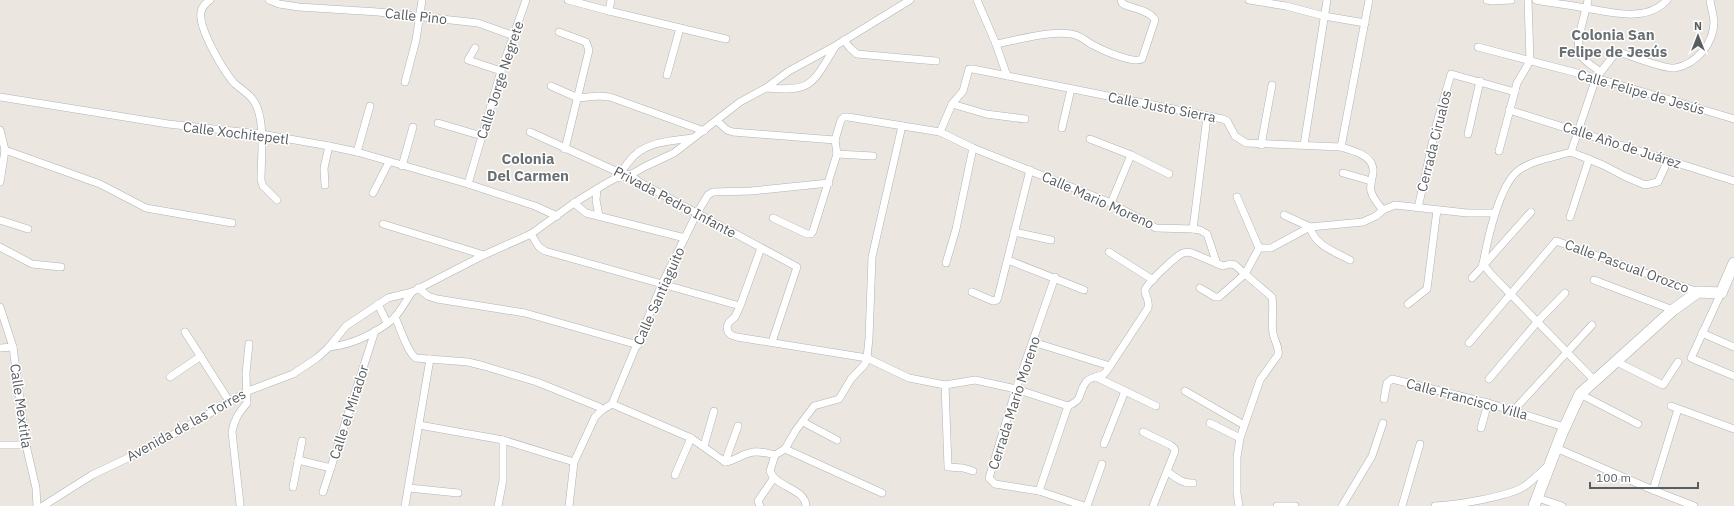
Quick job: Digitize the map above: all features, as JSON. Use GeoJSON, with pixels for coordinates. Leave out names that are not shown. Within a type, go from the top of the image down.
{"type":"FeatureCollection","features":[{"type":"Feature","properties":{"kind":"street"},"geometry":{"type":"LineString","coordinates":[[210,0],[203,5],[200,17],[212,50],[219,63],[235,84],[252,96],[257,107],[261,134],[261,180],[263,186],[277,200]]}},
{"type":"Feature","properties":{"kind":"street","name":"Calle Pino"},"geometry":{"type":"LineString","coordinates":[[269,0],[299,7],[419,16],[478,23],[514,36]]}},
{"type":"Feature","properties":{"kind":"street"},"geometry":{"type":"LineString","coordinates":[[405,82],[416,40],[422,0]]}},
{"type":"Feature","properties":{"kind":"street","name":"Calle Jorge Negrete"},"geometry":{"type":"LineString","coordinates":[[468,184],[501,71],[526,0]]}},
{"type":"Feature","properties":{"kind":"street"},"geometry":{"type":"LineString","coordinates":[[568,0],[726,39]]}},
{"type":"Feature","properties":{"kind":"street"},"geometry":{"type":"LineString","coordinates":[[608,11],[611,0]]}},
{"type":"Feature","properties":{"kind":"street","name":"Avenida de las Torres"},"geometry":{"type":"LineString","coordinates":[[630,175],[674,153],[740,102],[766,88],[789,71],[835,46],[910,0]]}},
{"type":"Feature","properties":{"kind":"street"},"geometry":{"type":"LineString","coordinates":[[977,0],[996,44],[1007,76]]}},
{"type":"Feature","properties":{"kind":"street"},"geometry":{"type":"LineString","coordinates":[[996,44],[1056,33],[1068,33],[1080,36],[1093,45],[1135,61],[1142,59],[1155,20],[1154,16],[1122,4],[1121,0]]}},
{"type":"Feature","properties":{"kind":"street"},"geometry":{"type":"LineString","coordinates":[[1249,0],[1286,3],[1324,16],[1365,23]]}},
{"type":"Feature","properties":{"kind":"street"},"geometry":{"type":"LineString","coordinates":[[1304,145],[1327,0]]}},
{"type":"Feature","properties":{"kind":"street"},"geometry":{"type":"LineString","coordinates":[[1341,147],[1369,0]]}},
{"type":"Feature","properties":{"kind":"street"},"geometry":{"type":"LineString","coordinates":[[1487,0],[1492,2],[1511,0]]}},
{"type":"Feature","properties":{"kind":"street"},"geometry":{"type":"LineString","coordinates":[[1499,151],[1517,83],[1530,61],[1528,0]]}},
{"type":"Feature","properties":{"kind":"street"},"geometry":{"type":"LineString","coordinates":[[1536,0],[1612,13],[1632,14],[1651,10],[1663,4],[1667,0]]}},
{"type":"Feature","properties":{"kind":"street"},"geometry":{"type":"LineString","coordinates":[[1588,0],[1579,42],[1579,52],[1598,75]]}},
{"type":"Feature","properties":{"kind":"street"},"geometry":{"type":"LineString","coordinates":[[1571,152],[1577,131],[1598,75],[1614,55],[1617,52],[1675,68],[1699,56],[1704,50],[1713,29],[1714,21],[1710,0]]}},
{"type":"Feature","properties":{"kind":"street"},"geometry":{"type":"LineString","coordinates":[[667,75],[680,28]]}},
{"type":"Feature","properties":{"kind":"street"},"geometry":{"type":"LineString","coordinates":[[559,32],[586,42],[589,46],[566,149]]}},
{"type":"Feature","properties":{"kind":"street"},"geometry":{"type":"LineString","coordinates":[[844,40],[857,54],[936,61]]}},
{"type":"Feature","properties":{"kind":"street","name":"Avenida de las Torres"},"geometry":{"type":"LineString","coordinates":[[766,88],[789,88],[808,85],[815,79],[835,46]]}},
{"type":"Feature","properties":{"kind":"street","name":"Calle Felipe de Jesús"},"geometry":{"type":"LineString","coordinates":[[1478,47],[1530,61],[1598,75],[1734,119]]}},
{"type":"Feature","properties":{"kind":"street"},"geometry":{"type":"LineString","coordinates":[[475,48],[468,60],[501,71]]}},
{"type":"Feature","properties":{"kind":"street"},"geometry":{"type":"LineString","coordinates":[[940,132],[952,104],[963,91],[969,69],[1007,76]]}},
{"type":"Feature","properties":{"kind":"street","name":"Cerrada Cirualos"},"geometry":{"type":"LineString","coordinates":[[1418,208],[1436,126],[1451,74],[1480,81]]}},
{"type":"Feature","properties":{"kind":"street","name":"Calle Justo Sierra"},"geometry":{"type":"LineString","coordinates":[[1007,76],[1227,121],[1235,136],[1246,143],[1261,145],[1341,147],[1368,158],[1373,168],[1370,190],[1374,199],[1383,210]]}},
{"type":"Feature","properties":{"kind":"street"},"geometry":{"type":"LineString","coordinates":[[1468,134],[1480,81],[1515,92]]}},
{"type":"Feature","properties":{"kind":"street"},"geometry":{"type":"LineString","coordinates":[[1261,145],[1272,85]]}},
{"type":"Feature","properties":{"kind":"street"},"geometry":{"type":"LineString","coordinates":[[551,86],[578,98],[598,96],[610,97],[704,131]]}},
{"type":"Feature","properties":{"kind":"street"},"geometry":{"type":"LineString","coordinates":[[1062,128],[1071,89]]}},
{"type":"Feature","properties":{"kind":"street","name":"Calle Xochitepetl"},"geometry":{"type":"LineString","coordinates":[[0,97],[168,124],[261,134],[328,146],[357,152],[468,184]]}},
{"type":"Feature","properties":{"kind":"street"},"geometry":{"type":"LineString","coordinates":[[952,104],[986,114],[1025,120]]}},
{"type":"Feature","properties":{"kind":"street"},"geometry":{"type":"LineString","coordinates":[[357,152],[370,106]]}},
{"type":"Feature","properties":{"kind":"street","name":"Calle Año de Juárez"},"geometry":{"type":"LineString","coordinates":[[1509,110],[1734,181]]}},
{"type":"Feature","properties":{"kind":"street","name":"Calle Mario Moreno"},"geometry":{"type":"LineString","coordinates":[[835,140],[841,120],[844,117],[940,132],[973,148],[1111,203],[1156,228],[1193,229]]}},
{"type":"Feature","properties":{"kind":"street"},"geometry":{"type":"LineString","coordinates":[[1207,117],[1193,229],[1200,230],[1207,234],[1217,264]]}},
{"type":"Feature","properties":{"kind":"street"},"geometry":{"type":"LineString","coordinates":[[717,121],[727,130],[733,132],[835,140],[837,154],[829,183],[811,234],[803,233],[773,218]]}},
{"type":"Feature","properties":{"kind":"street"},"geometry":{"type":"LineString","coordinates":[[438,123],[482,136]]}},
{"type":"Feature","properties":{"kind":"street"},"geometry":{"type":"LineString","coordinates":[[569,506],[574,462],[594,417],[612,404],[691,438],[725,462],[730,462],[748,453],[757,452],[775,455],[785,449],[814,406],[839,400],[851,379],[865,364],[867,358],[872,257],[902,126]]}},
{"type":"Feature","properties":{"kind":"street"},"geometry":{"type":"LineString","coordinates":[[402,166],[413,127]]}},
{"type":"Feature","properties":{"kind":"street"},"geometry":{"type":"LineString","coordinates":[[0,130],[5,150],[0,182]]}},
{"type":"Feature","properties":{"kind":"street","name":"Privada Pedro Infante"},"geometry":{"type":"LineString","coordinates":[[530,132],[618,175],[630,175],[641,183],[797,267],[772,342]]}},
{"type":"Feature","properties":{"kind":"street","name":"Avenida de las Torres"},"geometry":{"type":"LineString","coordinates":[[43,506],[92,475],[158,444],[229,400],[293,374],[317,358],[329,347],[346,326],[388,298],[415,290],[484,254],[531,234],[618,175],[635,155],[647,147],[664,142],[692,138]]}},
{"type":"Feature","properties":{"kind":"street"},"geometry":{"type":"LineString","coordinates":[[1090,139],[1131,155],[1169,174]]}},
{"type":"Feature","properties":{"kind":"street"},"geometry":{"type":"LineString","coordinates":[[325,185],[324,168],[328,146]]}},
{"type":"Feature","properties":{"kind":"street"},"geometry":{"type":"LineString","coordinates":[[946,263],[956,229],[973,148]]}},
{"type":"Feature","properties":{"kind":"street"},"geometry":{"type":"LineString","coordinates":[[5,150],[100,184],[146,208],[232,223]]}},
{"type":"Feature","properties":{"kind":"street"},"geometry":{"type":"LineString","coordinates":[[1483,264],[1488,235],[1495,212],[1517,171],[1530,164],[1571,152],[1645,185],[1658,182],[1668,160]]}},
{"type":"Feature","properties":{"kind":"street"},"geometry":{"type":"LineString","coordinates":[[837,154],[873,156]]}},
{"type":"Feature","properties":{"kind":"street"},"geometry":{"type":"LineString","coordinates":[[1111,203],[1131,155]]}},
{"type":"Feature","properties":{"kind":"street"},"geometry":{"type":"LineString","coordinates":[[1570,217],[1589,159]]}},
{"type":"Feature","properties":{"kind":"street"},"geometry":{"type":"LineString","coordinates":[[373,193],[389,162]]}},
{"type":"Feature","properties":{"kind":"street"},"geometry":{"type":"LineString","coordinates":[[972,292],[993,301],[997,300],[1030,170]]}},
{"type":"Feature","properties":{"kind":"street"},"geometry":{"type":"LineString","coordinates":[[1343,173],[1371,181]]}},
{"type":"Feature","properties":{"kind":"street","name":"Calle Santiaguito"},"geometry":{"type":"LineString","coordinates":[[612,404],[638,345],[662,284],[697,213],[708,195],[714,192],[751,191],[829,183]]}},
{"type":"Feature","properties":{"kind":"street"},"geometry":{"type":"LineString","coordinates":[[468,184],[535,206],[557,216]]}},
{"type":"Feature","properties":{"kind":"street"},"geometry":{"type":"LineString","coordinates":[[597,189],[596,200],[598,216]]}},
{"type":"Feature","properties":{"kind":"street"},"geometry":{"type":"LineString","coordinates":[[1237,197],[1259,248]]}},
{"type":"Feature","properties":{"kind":"street"},"geometry":{"type":"LineString","coordinates":[[574,204],[586,213],[685,238]]}},
{"type":"Feature","properties":{"kind":"street"},"geometry":{"type":"LineString","coordinates":[[1259,248],[1271,248],[1310,227],[1363,222],[1376,216],[1383,210],[1395,206],[1467,214],[1495,212]]}},
{"type":"Feature","properties":{"kind":"street"},"geometry":{"type":"LineString","coordinates":[[1408,304],[1427,289],[1437,210]]}},
{"type":"Feature","properties":{"kind":"street"},"geometry":{"type":"LineString","coordinates":[[1472,278],[1483,264],[1532,212]]}},
{"type":"Feature","properties":{"kind":"street"},"geometry":{"type":"LineString","coordinates":[[1284,215],[1310,227],[1312,234],[1324,247],[1350,260]]}},
{"type":"Feature","properties":{"kind":"street"},"geometry":{"type":"LineString","coordinates":[[0,220],[28,229]]}},
{"type":"Feature","properties":{"kind":"street"},"geometry":{"type":"LineString","coordinates":[[383,224],[484,254]]}},
{"type":"Feature","properties":{"kind":"street"},"geometry":{"type":"LineString","coordinates":[[1014,232],[1051,240]]}},
{"type":"Feature","properties":{"kind":"street"},"geometry":{"type":"LineString","coordinates":[[531,234],[539,246],[545,251],[740,306]]}},
{"type":"Feature","properties":{"kind":"street","name":"Calle Pascual Orozco"},"geometry":{"type":"LineString","coordinates":[[1511,294],[1556,240],[1698,292]]}},
{"type":"Feature","properties":{"kind":"street"},"geometry":{"type":"LineString","coordinates":[[0,247],[32,264],[61,267]]}},
{"type":"Feature","properties":{"kind":"street"},"geometry":{"type":"LineString","coordinates":[[761,248],[740,306],[735,317],[727,327],[728,332],[737,337],[867,358],[909,378],[945,384],[975,380],[1016,389],[1068,406],[1077,402],[1086,382],[1090,378],[1104,373],[1110,366],[1148,308],[1149,299],[1145,293],[1145,290],[1153,280],[1179,255],[1187,252],[1223,266],[1230,264],[1235,265],[1272,297],[1273,332],[1279,350],[1278,355],[1260,380],[1240,438],[1237,458],[1237,493],[1239,506]]}},
{"type":"Feature","properties":{"kind":"street"},"geometry":{"type":"LineString","coordinates":[[1200,288],[1215,297],[1219,297],[1245,274],[1259,248]]}},
{"type":"Feature","properties":{"kind":"street"},"geometry":{"type":"LineString","coordinates":[[1109,252],[1153,280]]}},
{"type":"Feature","properties":{"kind":"street"},"geometry":{"type":"LineString","coordinates":[[1008,260],[1055,277],[1084,290]]}},
{"type":"Feature","properties":{"kind":"street"},"geometry":{"type":"LineString","coordinates":[[1734,263],[1722,293],[1691,358],[1734,376]]}},
{"type":"Feature","properties":{"kind":"street"},"geometry":{"type":"LineString","coordinates":[[1483,264],[1594,380]]}},
{"type":"Feature","properties":{"kind":"street","name":"Cerrada Mario Moreno"},"geometry":{"type":"LineString","coordinates":[[1039,491],[1000,485],[991,482],[989,478],[1016,389],[1055,277]]}},
{"type":"Feature","properties":{"kind":"street"},"geometry":{"type":"LineString","coordinates":[[1594,280],[1673,310]]}},
{"type":"Feature","properties":{"kind":"street"},"geometry":{"type":"LineString","coordinates":[[415,290],[437,299],[525,313],[638,345]]}},
{"type":"Feature","properties":{"kind":"street","name":"Avenida de las Torres"},"geometry":{"type":"LineString","coordinates":[[329,347],[348,344],[375,331],[395,317],[415,290]]}},
{"type":"Feature","properties":{"kind":"street"},"geometry":{"type":"LineString","coordinates":[[1562,506],[1536,502],[1552,463],[1564,427],[1580,394],[1673,310],[1698,292],[1722,293]]}},
{"type":"Feature","properties":{"kind":"street"},"geometry":{"type":"LineString","coordinates":[[1489,379],[1538,321],[1565,293]]}},
{"type":"Feature","properties":{"kind":"street"},"geometry":{"type":"LineString","coordinates":[[1469,343],[1511,294]]}},
{"type":"Feature","properties":{"kind":"street"},"geometry":{"type":"LineString","coordinates":[[378,304],[387,323]]}},
{"type":"Feature","properties":{"kind":"street","name":"Calle Mextitla"},"geometry":{"type":"LineString","coordinates":[[0,307],[13,347],[26,445],[36,488],[37,506]]}},
{"type":"Feature","properties":{"kind":"street"},"geometry":{"type":"LineString","coordinates":[[395,317],[412,356],[416,358],[468,362],[484,366],[537,382],[599,407],[602,410]]}},
{"type":"Feature","properties":{"kind":"street"},"geometry":{"type":"LineString","coordinates":[[1514,410],[1592,325]]}},
{"type":"Feature","properties":{"kind":"street","name":"Calle el Mirador"},"geometry":{"type":"LineString","coordinates":[[323,492],[375,331]]}},
{"type":"Feature","properties":{"kind":"street"},"geometry":{"type":"LineString","coordinates":[[185,332],[229,400]]}},
{"type":"Feature","properties":{"kind":"street"},"geometry":{"type":"LineString","coordinates":[[1702,333],[1734,346]]}},
{"type":"Feature","properties":{"kind":"street"},"geometry":{"type":"LineString","coordinates":[[1033,342],[1110,366]]}},
{"type":"Feature","properties":{"kind":"street"},"geometry":{"type":"LineString","coordinates":[[240,504],[232,432],[237,415],[247,403],[248,391],[246,373],[249,344]]}},
{"type":"Feature","properties":{"kind":"street"},"geometry":{"type":"LineString","coordinates":[[0,348],[13,347]]}},
{"type":"Feature","properties":{"kind":"street"},"geometry":{"type":"LineString","coordinates":[[170,377],[201,356]]}},
{"type":"Feature","properties":{"kind":"street"},"geometry":{"type":"LineString","coordinates":[[405,506],[430,359]]}},
{"type":"Feature","properties":{"kind":"street"},"geometry":{"type":"LineString","coordinates":[[1615,361],[1663,385],[1678,362]]}},
{"type":"Feature","properties":{"kind":"street"},"geometry":{"type":"LineString","coordinates":[[1096,377],[1156,406]]}},
{"type":"Feature","properties":{"kind":"street","name":"Calle Francisco Villa"},"geometry":{"type":"LineString","coordinates":[[1384,399],[1387,383],[1392,378],[1514,410],[1564,427]]}},
{"type":"Feature","properties":{"kind":"street"},"geometry":{"type":"LineString","coordinates":[[945,384],[948,467],[963,468],[973,471]]}},
{"type":"Feature","properties":{"kind":"street"},"geometry":{"type":"LineString","coordinates":[[1104,444],[1125,391]]}},
{"type":"Feature","properties":{"kind":"street"},"geometry":{"type":"LineString","coordinates":[[1185,391],[1244,425]]}},
{"type":"Feature","properties":{"kind":"street"},"geometry":{"type":"LineString","coordinates":[[1580,394],[1638,424]]}},
{"type":"Feature","properties":{"kind":"street"},"geometry":{"type":"LineString","coordinates":[[1481,428],[1488,403]]}},
{"type":"Feature","properties":{"kind":"street"},"geometry":{"type":"LineString","coordinates":[[1068,406],[1039,491],[1084,506]]}},
{"type":"Feature","properties":{"kind":"street"},"geometry":{"type":"LineString","coordinates":[[1671,406],[1734,429]]}},
{"type":"Feature","properties":{"kind":"street"},"geometry":{"type":"LineString","coordinates":[[1652,490],[1678,409]]}},
{"type":"Feature","properties":{"kind":"street"},"geometry":{"type":"LineString","coordinates":[[704,446],[714,411]]}},
{"type":"Feature","properties":{"kind":"street"},"geometry":{"type":"LineString","coordinates":[[802,422],[837,440]]}},
{"type":"Feature","properties":{"kind":"street"},"geometry":{"type":"LineString","coordinates":[[1210,423],[1240,438]]}},
{"type":"Feature","properties":{"kind":"street"},"geometry":{"type":"LineString","coordinates":[[1342,506],[1372,456],[1383,423]]}},
{"type":"Feature","properties":{"kind":"street"},"geometry":{"type":"LineString","coordinates":[[419,425],[503,440],[574,462]]}},
{"type":"Feature","properties":{"kind":"street"},"geometry":{"type":"LineString","coordinates":[[725,462],[738,426]]}},
{"type":"Feature","properties":{"kind":"street"},"geometry":{"type":"LineString","coordinates":[[1143,432],[1174,448],[1175,451],[1168,472],[1153,506]]}},
{"type":"Feature","properties":{"kind":"street"},"geometry":{"type":"LineString","coordinates":[[675,475],[691,438]]}},
{"type":"Feature","properties":{"kind":"street"},"geometry":{"type":"LineString","coordinates":[[498,506],[503,480],[503,440]]}},
{"type":"Feature","properties":{"kind":"street"},"geometry":{"type":"LineString","coordinates":[[293,487],[302,441]]}},
{"type":"Feature","properties":{"kind":"street"},"geometry":{"type":"LineString","coordinates":[[0,444],[26,445]]}},
{"type":"Feature","properties":{"kind":"street"},"geometry":{"type":"LineString","coordinates":[[1402,506],[1420,444]]}},
{"type":"Feature","properties":{"kind":"street"},"geometry":{"type":"LineString","coordinates":[[1556,448],[1652,490],[1694,506]]}},
{"type":"Feature","properties":{"kind":"street"},"geometry":{"type":"LineString","coordinates":[[785,449],[882,493]]}},
{"type":"Feature","properties":{"kind":"street"},"geometry":{"type":"LineString","coordinates":[[775,455],[770,471],[773,479],[799,494],[805,499],[806,506]]}},
{"type":"Feature","properties":{"kind":"street"},"geometry":{"type":"LineString","coordinates":[[298,460],[331,468]]}},
{"type":"Feature","properties":{"kind":"street"},"geometry":{"type":"LineString","coordinates":[[1435,506],[1509,492],[1524,486],[1552,463]]}},
{"type":"Feature","properties":{"kind":"street"},"geometry":{"type":"LineString","coordinates":[[1087,506],[1102,464]]}},
{"type":"Feature","properties":{"kind":"street"},"geometry":{"type":"LineString","coordinates":[[1168,472],[1187,483],[1193,483]]}},
{"type":"Feature","properties":{"kind":"street"},"geometry":{"type":"LineString","coordinates":[[760,506],[758,501],[773,479]]}},
{"type":"Feature","properties":{"kind":"street"},"geometry":{"type":"LineString","coordinates":[[409,488],[458,493]]}},
{"type":"Feature","properties":{"kind":"street"},"geometry":{"type":"LineString","coordinates":[[1277,506],[1295,506]]}},
{"type":"Feature","properties":{"kind":"district","name":"Colonia San Felipe de Jesús"},"geometry":{"type":"Point","coordinates":[1613,44]}},
{"type":"Feature","properties":{"kind":"district","name":"Colonia Del Carmen"},"geometry":{"type":"Point","coordinates":[528,168]}}]}
